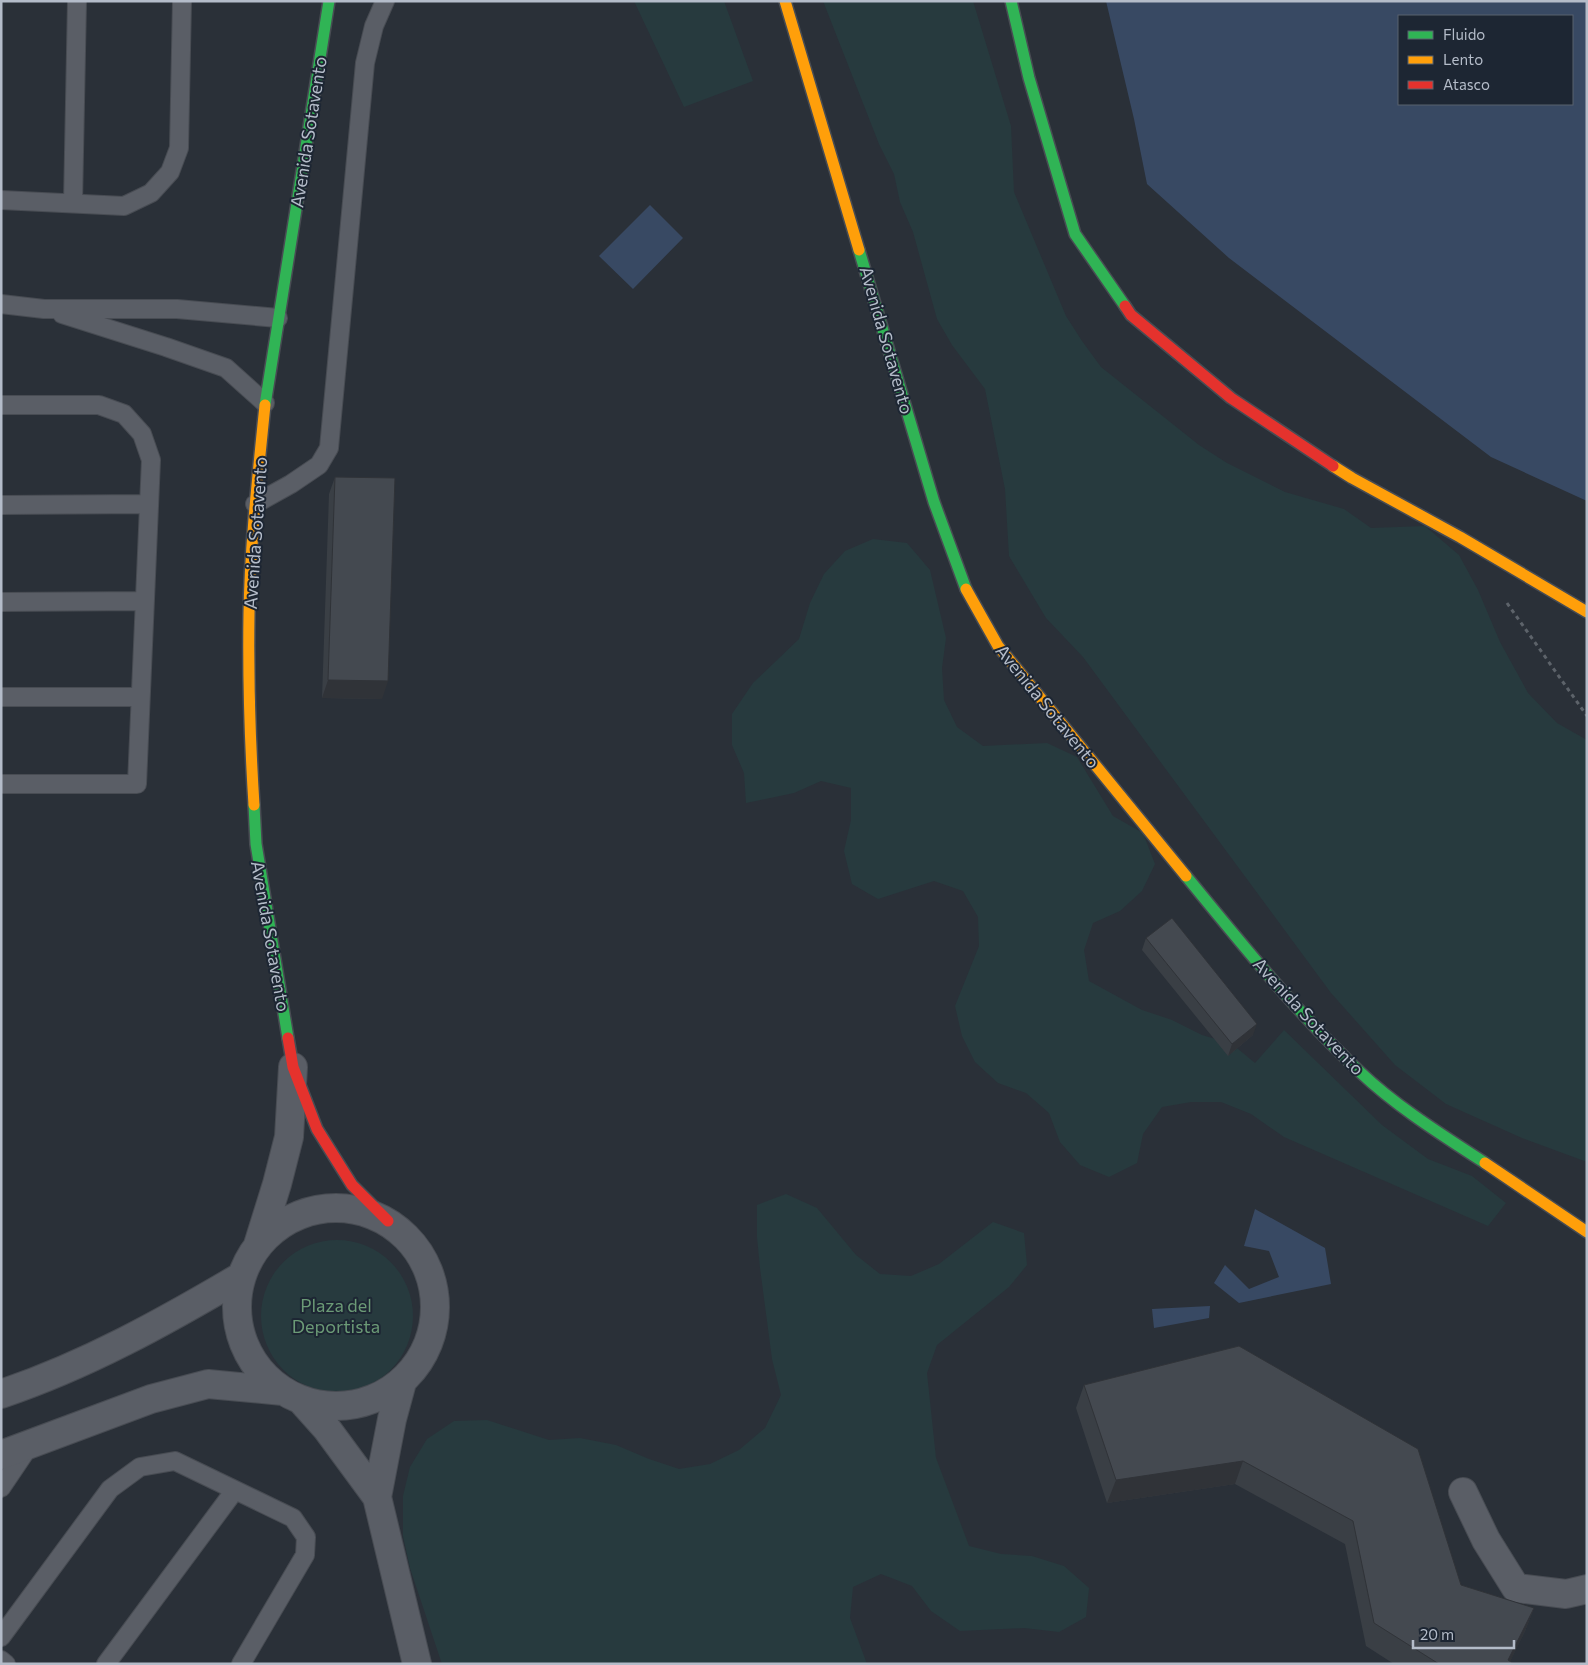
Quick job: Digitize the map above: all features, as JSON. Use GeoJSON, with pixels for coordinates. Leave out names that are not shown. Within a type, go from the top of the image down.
{"type":"FeatureCollection","features":[{"type":"Feature","properties":{"kind":"street","name":"Avenida Sotavento"},"geometry":{"type":"LineString","coordinates":[[330,1],[265,403],[254,504],[249,613],[249,699],[256,844],[293,1067],[317,1129],[352,1185],[388,1221]]}},
{"type":"Feature","properties":{"kind":"street","name":"Avenida Sotavento"},"geometry":{"type":"LineString","coordinates":[[785,1],[934,502],[965,588],[998,646],[1237,938],[1308,1020],[1361,1073],[1416,1117],[1587,1232]]}},
{"type":"Feature","properties":{"kind":"street"},"geometry":{"type":"LineString","coordinates":[[1011,1],[1029,78],[1075,234],[1131,315],[1231,398],[1352,478],[1460,537],[1587,612]]}},
{"type":"Feature","properties":{"kind":"street","name":"Avenida Sotavento"},"geometry":{"type":"LineString","coordinates":[[258,1246],[289,1137],[293,1067]]}},
{"type":"Feature","properties":{"kind":"street"},"geometry":{"type":"LineString","coordinates":[[1,1455],[151,1399],[208,1384],[292,1396],[337,1407],[372,1400],[402,1382],[425,1352],[436,1316],[434,1288],[433,1279],[416,1246],[388,1221],[355,1208],[319,1208],[285,1222],[258,1246],[242,1276],[236,1308],[242,1341],[258,1370],[292,1396],[327,1429],[377,1497],[417,1664]]}},
{"type":"Feature","properties":{"kind":"street"},"geometry":{"type":"LineString","coordinates":[[1,1394],[117,1346],[242,1276]]}},
{"type":"Feature","properties":{"kind":"street"},"geometry":{"type":"LineString","coordinates":[[377,1497],[392,1418],[402,1382]]}},
{"type":"Feature","properties":{"kind":"street"},"geometry":{"type":"LineString","coordinates":[[1463,1492],[1486,1540],[1516,1588],[1566,1594],[1587,1589]]}},
{"type":"Feature","properties":{"kind":"lane"},"geometry":{"type":"LineString","coordinates":[[74,203],[77,1]]}},
{"type":"Feature","properties":{"kind":"lane"},"geometry":{"type":"LineString","coordinates":[[1,200],[124,206],[151,193],[170,172],[179,148],[182,1]]}},
{"type":"Feature","properties":{"kind":"lane"},"geometry":{"type":"LineString","coordinates":[[254,504],[291,484],[319,465],[329,448],[365,63],[374,26],[384,1]]}},
{"type":"Feature","properties":{"kind":"lane"},"geometry":{"type":"LineString","coordinates":[[1,304],[44,309],[177,309],[278,318]]}},
{"type":"Feature","properties":{"kind":"lane"},"geometry":{"type":"LineString","coordinates":[[44,309],[226,368],[265,403]]}},
{"type":"Feature","properties":{"kind":"lane"},"geometry":{"type":"LineString","coordinates":[[1,405],[99,405],[124,414],[142,434],[151,460],[137,784],[1,784]]}},
{"type":"Feature","properties":{"kind":"lane"},"geometry":{"type":"LineString","coordinates":[[1,505],[149,504]]}},
{"type":"Feature","properties":{"kind":"lane"},"geometry":{"type":"LineString","coordinates":[[1,602],[145,601]]}},
{"type":"Feature","properties":{"kind":"lane"},"geometry":{"type":"LineString","coordinates":[[1,697],[140,698]]}},
{"type":"Feature","properties":{"kind":"lane"},"geometry":{"type":"LineString","coordinates":[[1,1488],[31,1444]]}},
{"type":"Feature","properties":{"kind":"lane"},"geometry":{"type":"LineString","coordinates":[[1,1637],[110,1488],[140,1467],[176,1461],[293,1518],[306,1537],[305,1555],[240,1664]]}},
{"type":"Feature","properties":{"kind":"lane"},"geometry":{"type":"LineString","coordinates":[[106,1664],[235,1490]]}},
{"type":"Feature","properties":{"kind":"lane"},"geometry":{"type":"LineString","coordinates":[[1,1660],[6,1664]]}},
{"type":"Feature","properties":{"kind":"path"},"geometry":{"type":"LineString","coordinates":[[1506,602],[1587,716]]}},
{"type":"Feature","properties":{"kind":"green space"},"geometry":{"type":"Polygon","coordinates":[[[634,1],[724,1],[753,81],[684,107],[634,1]]]}},
{"type":"Feature","properties":{"kind":"green space"},"geometry":{"type":"Polygon","coordinates":[[[823,1],[973,1],[1011,126],[1014,192],[1066,316],[1101,367],[1199,445],[1227,463],[1285,492],[1344,509],[1371,528],[1425,526],[1459,555],[1478,590],[1500,642],[1528,693],[1557,723],[1587,740],[1587,1162],[1522,1138],[1446,1104],[1395,1065],[1331,993],[1083,657],[1046,618],[1009,556],[1005,489],[985,389],[952,345],[937,319],[913,232],[900,202],[894,174],[879,144],[823,1]]]}},
{"type":"Feature","properties":{"kind":"green space"},"geometry":{"type":"Polygon","coordinates":[[[873,539],[907,543],[930,570],[946,638],[942,668],[944,700],[957,727],[983,746],[1047,743],[1077,757],[1113,816],[1143,833],[1155,864],[1142,891],[1120,911],[1093,923],[1084,950],[1089,981],[1142,1010],[1172,1020],[1202,1035],[1232,1044],[1255,1063],[1284,1030],[1382,1125],[1428,1159],[1472,1176],[1506,1203],[1488,1226],[1284,1137],[1251,1114],[1221,1102],[1191,1102],[1162,1107],[1143,1134],[1137,1163],[1109,1177],[1080,1165],[1060,1142],[1049,1113],[1026,1093],[998,1083],[975,1062],[962,1036],[955,1006],[979,946],[978,917],[963,891],[934,881],[878,899],[852,884],[844,851],[851,820],[851,788],[821,781],[794,793],[746,803],[744,773],[732,745],[732,714],[753,683],[799,639],[810,603],[824,574],[845,551],[873,539]]]}},
{"type":"Feature","properties":{"kind":"green space"},"geometry":{"type":"Polygon","coordinates":[[[786,1194],[817,1208],[856,1255],[880,1274],[911,1276],[939,1264],[993,1222],[1024,1233],[1027,1265],[1009,1287],[937,1345],[927,1373],[936,1458],[969,1546],[1001,1554],[1032,1556],[1064,1566],[1089,1588],[1086,1617],[1059,1632],[1024,1628],[960,1631],[931,1611],[912,1586],[881,1574],[853,1587],[850,1618],[867,1664],[442,1664],[410,1568],[403,1536],[403,1496],[410,1467],[427,1439],[454,1421],[487,1420],[549,1440],[580,1438],[616,1445],[679,1469],[710,1464],[739,1450],[765,1428],[781,1395],[772,1359],[760,1268],[757,1237],[757,1205],[786,1194]]]}},
{"type":"Feature","properties":{"kind":"green space","name":"Plaza del Deportista"},"geometry":{"type":"Polygon","coordinates":[[[337,1240],[366,1246],[379,1253],[390,1263],[400,1274],[407,1287],[413,1316],[407,1345],[400,1358],[390,1369],[379,1379],[366,1386],[337,1392],[308,1386],[295,1379],[284,1369],[274,1358],[267,1345],[261,1316],[267,1287],[274,1274],[284,1263],[295,1253],[308,1246],[337,1240]]]}},
{"type":"Feature","properties":{"kind":"water"},"geometry":{"type":"Polygon","coordinates":[[[1106,1],[1587,1],[1587,501],[1491,457],[1229,258],[1147,184],[1134,119],[1106,1]]]}},
{"type":"Feature","properties":{"kind":"water"},"geometry":{"type":"Polygon","coordinates":[[[650,205],[683,238],[633,289],[599,256],[650,205]]]}},
{"type":"Feature","properties":{"kind":"water"},"geometry":{"type":"Polygon","coordinates":[[[1255,1209],[1325,1248],[1331,1284],[1239,1303],[1214,1283],[1225,1265],[1249,1289],[1279,1277],[1269,1251],[1244,1246],[1255,1209]]]}},
{"type":"Feature","properties":{"kind":"water"},"geometry":{"type":"Polygon","coordinates":[[[1210,1306],[1209,1318],[1154,1328],[1152,1309],[1210,1306]]]}},
{"type":"Feature","properties":{"kind":"building"},"geometry":{"type":"Polygon","coordinates":[[[335,477],[395,478],[388,681],[328,680],[335,477]]]}},
{"type":"Feature","properties":{"kind":"building"},"geometry":{"type":"Polygon","coordinates":[[[1172,918],[1257,1024],[1232,1044],[1146,938],[1172,918]]]}},
{"type":"Feature","properties":{"kind":"building"},"geometry":{"type":"Polygon","coordinates":[[[1239,1346],[1418,1449],[1461,1585],[1534,1608],[1508,1660],[1514,1664],[1439,1664],[1374,1623],[1353,1521],[1243,1461],[1116,1480],[1084,1385],[1239,1346]]]}},
{"type":"Feature","properties":{"kind":"traffic: fast"},"geometry":{"type":"LineString","coordinates":[[265,405],[329,1]]}},
{"type":"Feature","properties":{"kind":"traffic: fast"},"geometry":{"type":"LineString","coordinates":[[1011,1],[1029,78],[1075,234],[1125,306]]}},
{"type":"Feature","properties":{"kind":"traffic: fast"},"geometry":{"type":"LineString","coordinates":[[859,250],[934,502],[966,589]]}},
{"type":"Feature","properties":{"kind":"traffic: fast"},"geometry":{"type":"LineString","coordinates":[[254,805],[256,844],[288,1038]]}},
{"type":"Feature","properties":{"kind":"traffic: fast"},"geometry":{"type":"LineString","coordinates":[[1186,876],[1292,1002],[1336,1049],[1374,1085],[1404,1109],[1485,1163]]}},
{"type":"Feature","properties":{"kind":"traffic: slow"},"geometry":{"type":"LineString","coordinates":[[785,1],[859,250]]}},
{"type":"Feature","properties":{"kind":"traffic: slow"},"geometry":{"type":"LineString","coordinates":[[254,805],[249,686],[250,588],[265,405]]}},
{"type":"Feature","properties":{"kind":"traffic: slow"},"geometry":{"type":"LineString","coordinates":[[1333,466],[1460,537],[1587,612]]}},
{"type":"Feature","properties":{"kind":"traffic: slow"},"geometry":{"type":"LineString","coordinates":[[966,589],[998,646],[1186,876]]}},
{"type":"Feature","properties":{"kind":"traffic: slow"},"geometry":{"type":"LineString","coordinates":[[1485,1163],[1587,1232]]}},
{"type":"Feature","properties":{"kind":"traffic: jam"},"geometry":{"type":"LineString","coordinates":[[1125,306],[1131,315],[1231,398],[1333,466]]}},
{"type":"Feature","properties":{"kind":"traffic: jam"},"geometry":{"type":"LineString","coordinates":[[288,1038],[293,1067],[317,1129],[352,1185],[388,1221]]}}]}
